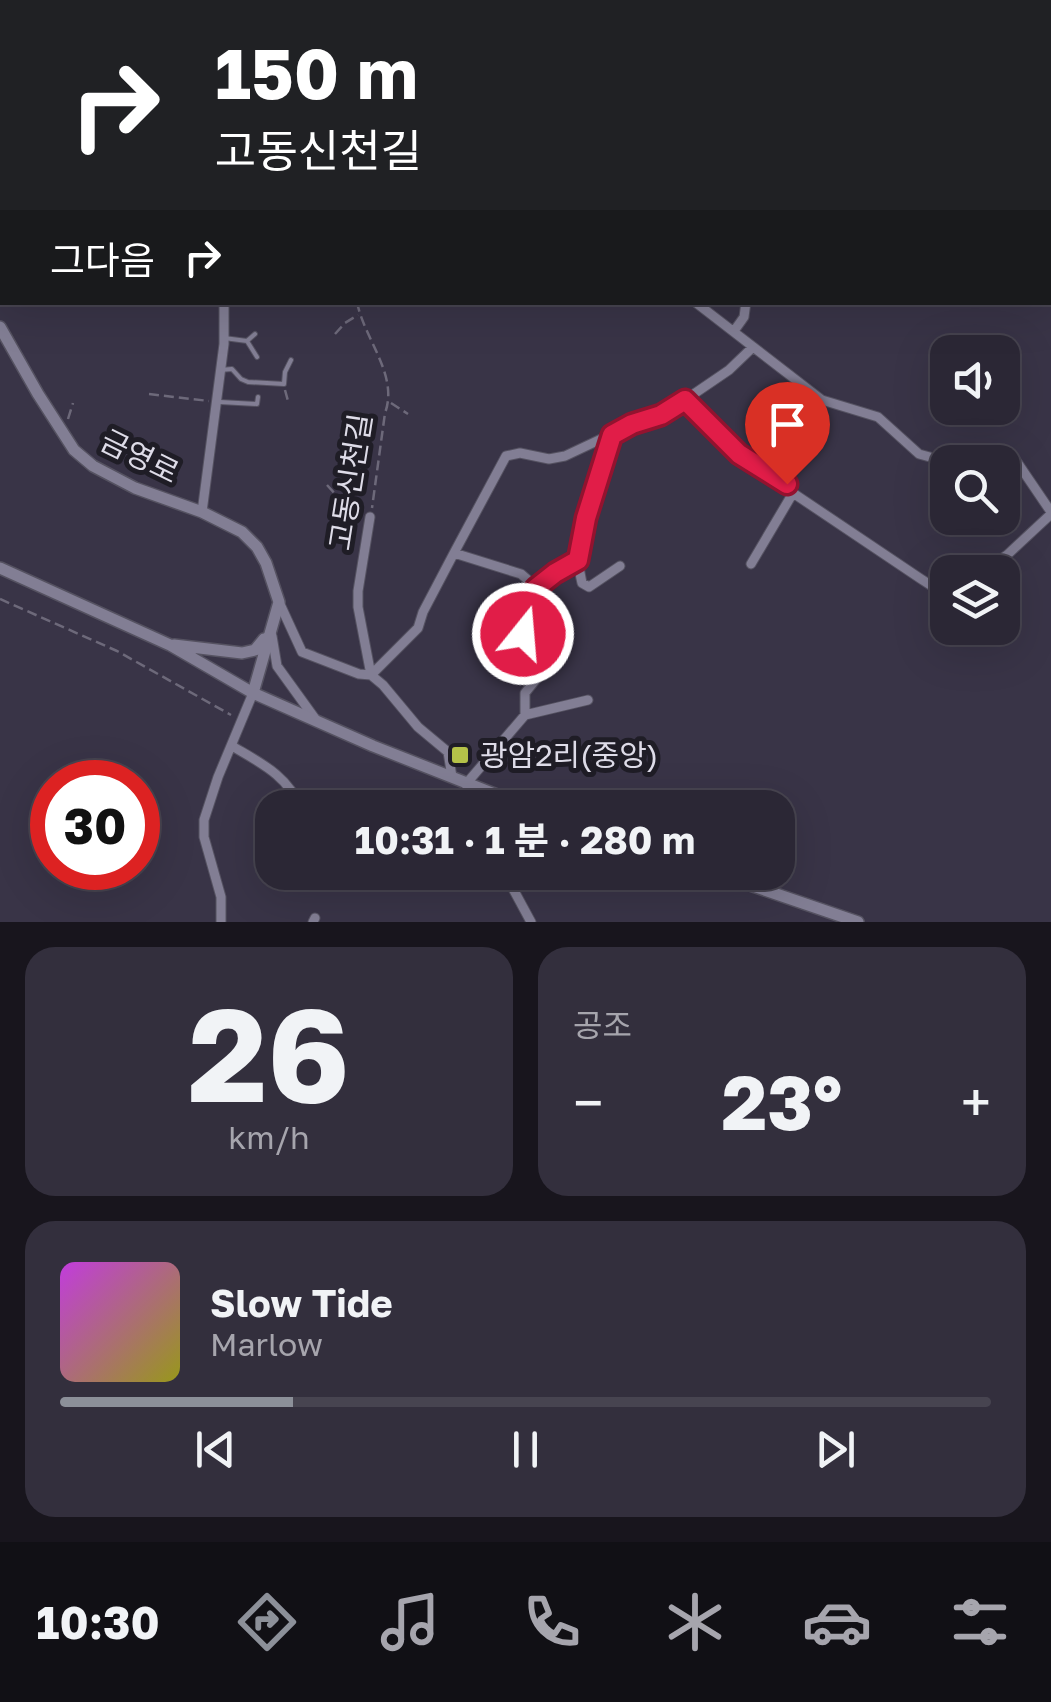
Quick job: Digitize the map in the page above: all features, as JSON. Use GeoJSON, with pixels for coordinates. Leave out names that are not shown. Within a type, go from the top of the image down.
{"type":"FeatureCollection","features":[{"type":"Feature","properties":{"kind":"street"},"geometry":{"type":"LineString","coordinates":[[202,512],[224,338],[224,305]]}},
{"type":"Feature","properties":{"kind":"street"},"geometry":{"type":"LineString","coordinates":[[700,305],[822,400],[878,416],[927,458],[982,449],[1015,459],[1051,513],[1007,555]]}},
{"type":"Feature","properties":{"kind":"street"},"geometry":{"type":"LineString","coordinates":[[734,331],[744,317],[746,305]]}},
{"type":"Feature","properties":{"kind":"street","name":"금영로"},"geometry":{"type":"LineString","coordinates":[[0,327],[74,450],[93,466],[134,488],[202,512],[242,532],[266,564],[302,652],[371,675]]}},
{"type":"Feature","properties":{"kind":"street"},"geometry":{"type":"LineString","coordinates":[[452,777],[448,752],[418,727],[371,675],[418,628],[506,456],[565,456],[632,424],[661,415],[729,370],[752,347]]}},
{"type":"Feature","properties":{"kind":"street"},"geometry":{"type":"LineString","coordinates":[[685,400],[739,454],[930,585]]}},
{"type":"Feature","properties":{"kind":"street"},"geometry":{"type":"LineString","coordinates":[[612,435],[586,518],[578,560],[582,583],[589,588],[620,566]]}},
{"type":"Feature","properties":{"kind":"street"},"geometry":{"type":"LineString","coordinates":[[751,564],[793,493]]}},
{"type":"Feature","properties":{"kind":"street","name":"고동신천길"},"geometry":{"type":"LineString","coordinates":[[370,516],[358,607],[371,675]]}},
{"type":"Feature","properties":{"kind":"street"},"geometry":{"type":"LineString","coordinates":[[454,553],[521,574],[536,588]]}},
{"type":"Feature","properties":{"kind":"street"},"geometry":{"type":"LineString","coordinates":[[525,715],[524,693],[546,666],[542,657],[528,646],[523,625],[536,588],[578,560]]}},
{"type":"Feature","properties":{"kind":"street"},"geometry":{"type":"LineString","coordinates":[[0,568],[170,645],[254,693],[482,790]]}},
{"type":"Feature","properties":{"kind":"street"},"geometry":{"type":"LineString","coordinates":[[221,922],[221,897],[204,837],[204,820],[254,693],[279,602]]}},
{"type":"Feature","properties":{"kind":"street"},"geometry":{"type":"LineString","coordinates":[[170,645],[242,653],[261,645],[272,626]]}},
{"type":"Feature","properties":{"kind":"street"},"geometry":{"type":"LineString","coordinates":[[272,626],[277,666],[316,720]]}},
{"type":"Feature","properties":{"kind":"street"},"geometry":{"type":"LineString","coordinates":[[466,784],[525,715],[588,700]]}},
{"type":"Feature","properties":{"kind":"street"},"geometry":{"type":"LineString","coordinates":[[232,746],[279,776],[291,790]]}},
{"type":"Feature","properties":{"kind":"street"},"geometry":{"type":"LineString","coordinates":[[466,784],[468,790]]}},
{"type":"Feature","properties":{"kind":"street"},"geometry":{"type":"LineString","coordinates":[[512,890],[531,922]]}},
{"type":"Feature","properties":{"kind":"street"},"geometry":{"type":"LineString","coordinates":[[765,890],[858,922]]}},
{"type":"Feature","properties":{"kind":"lane"},"geometry":{"type":"LineString","coordinates":[[224,338],[247,341],[256,334]]}},
{"type":"Feature","properties":{"kind":"lane"},"geometry":{"type":"LineString","coordinates":[[247,341],[257,357]]}},
{"type":"Feature","properties":{"kind":"lane"},"geometry":{"type":"LineString","coordinates":[[220,370],[232,369],[248,382],[284,384],[291,360]]}},
{"type":"Feature","properties":{"kind":"lane"},"geometry":{"type":"LineString","coordinates":[[216,401],[258,404],[258,397]]}},
{"type":"Feature","properties":{"kind":"path","name":"고동신천길"},"geometry":{"type":"LineString","coordinates":[[358,305],[386,376],[389,402],[370,516]]}},
{"type":"Feature","properties":{"kind":"path"},"geometry":{"type":"LineString","coordinates":[[335,334],[360,314]]}},
{"type":"Feature","properties":{"kind":"path"},"geometry":{"type":"LineString","coordinates":[[284,384],[288,401]]}},
{"type":"Feature","properties":{"kind":"path"},"geometry":{"type":"LineString","coordinates":[[149,394],[216,401]]}},
{"type":"Feature","properties":{"kind":"path"},"geometry":{"type":"LineString","coordinates":[[389,402],[408,414]]}},
{"type":"Feature","properties":{"kind":"path"},"geometry":{"type":"LineString","coordinates":[[59,427],[67,420],[73,403]]}},
{"type":"Feature","properties":{"kind":"path"},"geometry":{"type":"LineString","coordinates":[[327,485],[350,510]]}},
{"type":"Feature","properties":{"kind":"path"},"geometry":{"type":"LineString","coordinates":[[0,599],[117,650],[241,720]]}},
{"type":"Feature","properties":{"kind":"place","name":"광암2리(중앙)"},"geometry":{"type":"Point","coordinates":[460,755]}},
{"type":"Feature","properties":{"kind":"route"},"geometry":{"type":"LineString","coordinates":[[523,634],[536,588],[578,560],[586,518],[612,435],[622,429],[661,415],[685,400],[739,454],[787,484]]}}]}
